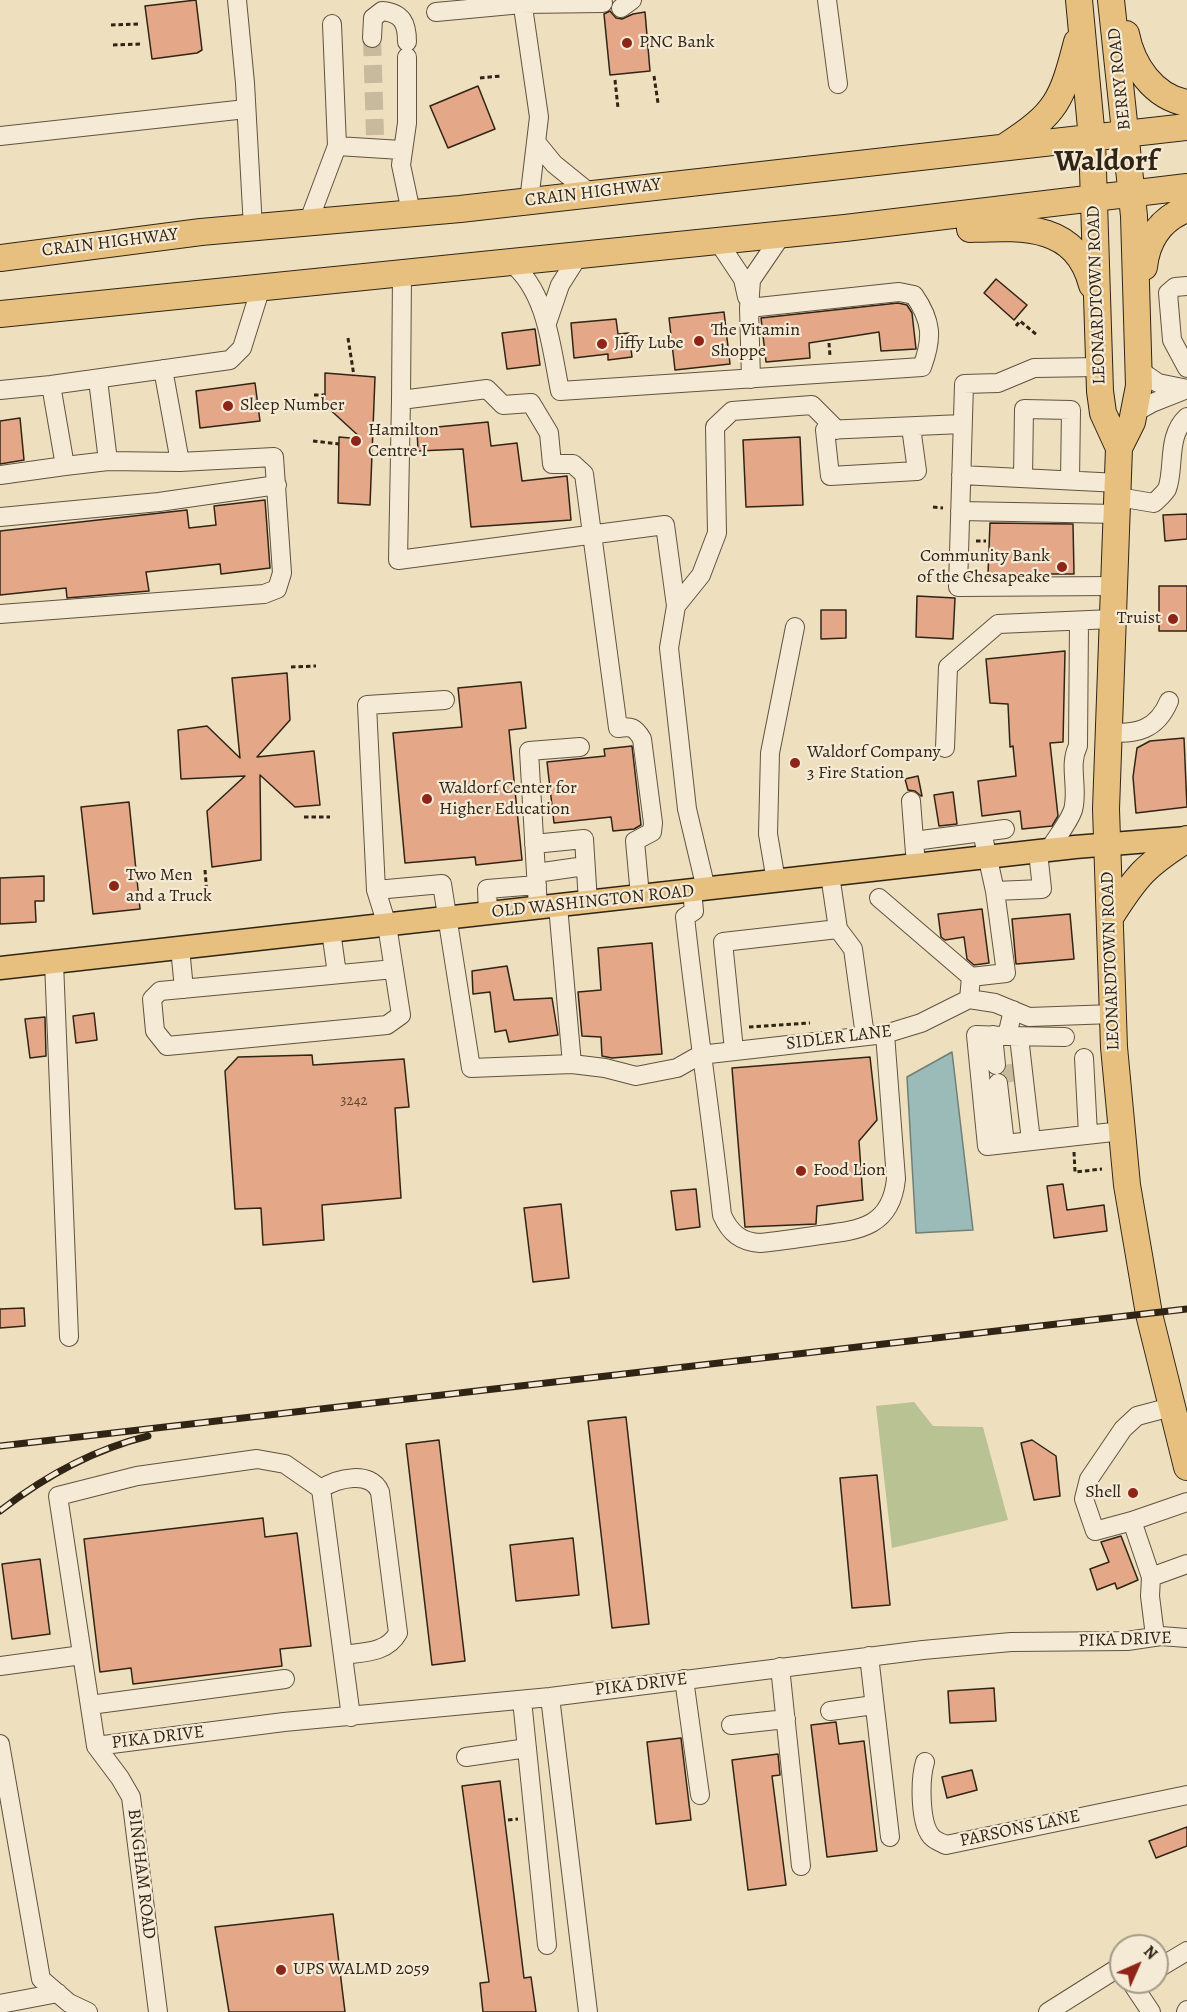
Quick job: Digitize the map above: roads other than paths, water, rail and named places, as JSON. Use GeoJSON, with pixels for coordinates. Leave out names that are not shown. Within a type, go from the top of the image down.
{"type":"FeatureCollection","features":[{"type":"Feature","properties":{"kind":"highway","name":"BERRY ROAD"},"geometry":{"type":"LineString","coordinates":[[1111,0],[1132,194]]}},
{"type":"Feature","properties":{"kind":"highway"},"geometry":{"type":"LineString","coordinates":[[1122,0],[1128,42],[1139,71],[1164,94],[1176,101],[1187,103]]}},
{"type":"Feature","properties":{"kind":"highway","name":"BERRY ROAD"},"geometry":{"type":"LineString","coordinates":[[1080,12],[1092,139]]}},
{"type":"Feature","properties":{"kind":"highway"},"geometry":{"type":"LineString","coordinates":[[1004,148],[1032,129],[1057,103],[1066,85],[1080,12]]}},
{"type":"Feature","properties":{"kind":"highway","name":"CRAIN HIGHWAY"},"geometry":{"type":"LineString","coordinates":[[0,258],[253,228],[529,201],[1187,127]]}},
{"type":"Feature","properties":{"kind":"highway","name":"LEONARDTOWN ROAD"},"geometry":{"type":"LineString","coordinates":[[1092,139],[1102,409],[1119,448]]}},
{"type":"Feature","properties":{"kind":"highway"},"geometry":{"type":"LineString","coordinates":[[0,314],[579,255],[1187,187]]}},
{"type":"Feature","properties":{"kind":"highway","name":"LEONARDTOWN ROAD"},"geometry":{"type":"LineString","coordinates":[[1132,194],[1139,386],[1134,413],[1119,448],[1107,741],[1107,844],[1113,1014],[1127,1185],[1149,1314],[1171,1407],[1183,1437],[1187,1467]]}},
{"type":"Feature","properties":{"kind":"highway"},"geometry":{"type":"LineString","coordinates":[[1137,321],[1146,247],[1157,228],[1187,209]]}},
{"type":"Feature","properties":{"kind":"highway"},"geometry":{"type":"LineString","coordinates":[[745,237],[1013,227],[1036,231],[1069,243],[1077,253],[1092,282],[1098,325]]}},
{"type":"Feature","properties":{"kind":"highway"},"geometry":{"type":"LineString","coordinates":[[1111,916],[1134,880],[1151,862],[1187,838]]}},
{"type":"Feature","properties":{"kind":"main road","name":"OLD WASHINGTON ROAD"},"geometry":{"type":"LineString","coordinates":[[0,968],[988,857],[1187,838]]}},
{"type":"Feature","properties":{"kind":"street"},"geometry":{"type":"LineString","coordinates":[[237,0],[253,228]]}},
{"type":"Feature","properties":{"kind":"street"},"geometry":{"type":"LineString","coordinates":[[827,0],[838,84]]}},
{"type":"Feature","properties":{"kind":"street"},"geometry":{"type":"LineString","coordinates":[[436,12],[522,2],[577,1],[617,4]]}},
{"type":"Feature","properties":{"kind":"street"},"geometry":{"type":"LineString","coordinates":[[522,2],[539,117],[529,201]]}},
{"type":"Feature","properties":{"kind":"street"},"geometry":{"type":"LineString","coordinates":[[372,38],[373,18],[382,11],[393,12],[402,18],[407,27],[406,123],[401,165],[411,212]]}},
{"type":"Feature","properties":{"kind":"street"},"geometry":{"type":"LineString","coordinates":[[308,223],[337,146],[332,24]]}},
{"type":"Feature","properties":{"kind":"street"},"geometry":{"type":"LineString","coordinates":[[0,136],[246,109]]}},
{"type":"Feature","properties":{"kind":"street"},"geometry":{"type":"LineString","coordinates":[[337,146],[376,142],[401,150]]}},
{"type":"Feature","properties":{"kind":"street"},"geometry":{"type":"LineString","coordinates":[[536,142],[554,165],[591,194]]}},
{"type":"Feature","properties":{"kind":"street"},"geometry":{"type":"LineString","coordinates":[[748,308],[752,279],[781,236]]}},
{"type":"Feature","properties":{"kind":"street"},"geometry":{"type":"LineString","coordinates":[[717,240],[742,279],[761,409]]}},
{"type":"Feature","properties":{"kind":"street"},"geometry":{"type":"LineString","coordinates":[[547,323],[560,285],[579,255]]}},
{"type":"Feature","properties":{"kind":"street"},"geometry":{"type":"LineString","coordinates":[[510,262],[524,273],[547,323],[560,391]]}},
{"type":"Feature","properties":{"kind":"street"},"geometry":{"type":"LineString","coordinates":[[402,273],[398,560],[664,525],[676,606],[669,648],[687,809],[699,890],[694,910],[685,917],[700,1054],[707,1083],[722,1215],[735,1235],[746,1242],[760,1243],[858,1230],[875,1221],[886,1211],[894,1194],[896,1179],[885,1034]]}},
{"type":"Feature","properties":{"kind":"street"},"geometry":{"type":"LineString","coordinates":[[1185,359],[1172,340],[1178,310],[1170,289],[1187,286]]}},
{"type":"Feature","properties":{"kind":"street"},"geometry":{"type":"LineString","coordinates":[[0,390],[98,380],[230,360],[242,348],[261,287]]}},
{"type":"Feature","properties":{"kind":"street"},"geometry":{"type":"LineString","coordinates":[[401,400],[487,389],[503,405],[531,403],[560,391],[922,367],[930,345],[927,313],[914,295],[899,292],[748,308]]}},
{"type":"Feature","properties":{"kind":"street"},"geometry":{"type":"LineString","coordinates":[[1099,367],[1034,368],[998,383],[964,384],[958,587],[1114,586]]}},
{"type":"Feature","properties":{"kind":"street"},"geometry":{"type":"LineString","coordinates":[[163,369],[180,462]]}},
{"type":"Feature","properties":{"kind":"street"},"geometry":{"type":"LineString","coordinates":[[1138,370],[1158,383],[1187,389]]}},
{"type":"Feature","properties":{"kind":"street"},"geometry":{"type":"LineString","coordinates":[[98,380],[108,461]]}},
{"type":"Feature","properties":{"kind":"street"},"geometry":{"type":"LineString","coordinates":[[51,385],[64,465]]}},
{"type":"Feature","properties":{"kind":"street"},"geometry":{"type":"LineString","coordinates":[[1134,413],[1187,389]]}},
{"type":"Feature","properties":{"kind":"street"},"geometry":{"type":"LineString","coordinates":[[531,403],[549,433],[552,464],[573,464],[584,474],[618,728],[630,726],[636,729],[642,739],[653,823],[652,832],[635,841],[640,896]]}},
{"type":"Feature","properties":{"kind":"street"},"geometry":{"type":"LineString","coordinates":[[676,606],[701,575],[717,533],[715,427],[732,411],[812,405],[837,430]]}},
{"type":"Feature","properties":{"kind":"street"},"geometry":{"type":"LineString","coordinates":[[1023,478],[1024,409],[1102,409]]}},
{"type":"Feature","properties":{"kind":"street"},"geometry":{"type":"LineString","coordinates":[[1070,480],[1071,410]]}},
{"type":"Feature","properties":{"kind":"street"},"geometry":{"type":"LineString","coordinates":[[960,511],[1118,498],[1154,503],[1167,489],[1170,456],[1180,423],[1187,417]]}},
{"type":"Feature","properties":{"kind":"street"},"geometry":{"type":"LineString","coordinates":[[911,426],[917,471],[830,476],[825,430],[837,430],[911,426],[962,424]]}},
{"type":"Feature","properties":{"kind":"street"},"geometry":{"type":"LineString","coordinates":[[0,475],[108,461],[180,462],[274,457],[282,573],[277,589],[264,594],[0,614]]}},
{"type":"Feature","properties":{"kind":"street"},"geometry":{"type":"LineString","coordinates":[[961,475],[1070,480],[1118,498]]}},
{"type":"Feature","properties":{"kind":"street"},"geometry":{"type":"LineString","coordinates":[[0,517],[159,502],[277,485]]}},
{"type":"Feature","properties":{"kind":"street"},"geometry":{"type":"LineString","coordinates":[[945,748],[948,667],[998,624],[1112,619]]}},
{"type":"Feature","properties":{"kind":"street"},"geometry":{"type":"LineString","coordinates":[[995,891],[1042,889],[1043,851],[1074,808],[1076,785],[1072,756],[1078,746],[1079,621]]}},
{"type":"Feature","properties":{"kind":"street"},"geometry":{"type":"LineString","coordinates":[[776,881],[768,834],[771,753],[795,627]]}},
{"type":"Feature","properties":{"kind":"street"},"geometry":{"type":"LineString","coordinates":[[394,969],[160,991],[152,999],[154,1031],[167,1046],[387,1025],[401,1015],[394,969],[387,925],[376,890],[367,705],[445,700]]}},
{"type":"Feature","properties":{"kind":"street"},"geometry":{"type":"LineString","coordinates":[[1078,746],[1131,734],[1162,718],[1169,701]]}},
{"type":"Feature","properties":{"kind":"street"},"geometry":{"type":"LineString","coordinates":[[572,1064],[548,907],[536,879],[529,751],[580,747]]}},
{"type":"Feature","properties":{"kind":"street"},"geometry":{"type":"LineString","coordinates":[[911,801],[916,865]]}},
{"type":"Feature","properties":{"kind":"street"},"geometry":{"type":"LineString","coordinates":[[914,841],[1005,829]]}},
{"type":"Feature","properties":{"kind":"street"},"geometry":{"type":"LineString","coordinates":[[879,898],[971,977],[1006,973],[995,891],[982,832]]}},
{"type":"Feature","properties":{"kind":"street"},"geometry":{"type":"LineString","coordinates":[[534,844],[584,839],[588,902]]}},
{"type":"Feature","properties":{"kind":"street"},"geometry":{"type":"LineString","coordinates":[[488,913],[487,890],[585,866]]}},
{"type":"Feature","properties":{"kind":"street"},"geometry":{"type":"LineString","coordinates":[[830,875],[838,929],[853,949],[865,1036]]}},
{"type":"Feature","properties":{"kind":"street"},"geometry":{"type":"LineString","coordinates":[[376,890],[442,884],[471,1068],[572,1064],[605,1068],[636,1076],[677,1068],[700,1054]]}},
{"type":"Feature","properties":{"kind":"street"},"geometry":{"type":"LineString","coordinates":[[734,1050],[723,942],[838,929]]}},
{"type":"Feature","properties":{"kind":"street"},"geometry":{"type":"LineString","coordinates":[[331,931],[337,974]]}},
{"type":"Feature","properties":{"kind":"street"},"geometry":{"type":"LineString","coordinates":[[180,948],[184,988]]}},
{"type":"Feature","properties":{"kind":"street"},"geometry":{"type":"LineString","coordinates":[[54,962],[69,1337]]}},
{"type":"Feature","properties":{"kind":"street"},"geometry":{"type":"LineString","coordinates":[[971,977],[969,999],[995,1003],[1029,1017],[1113,1014]]}},
{"type":"Feature","properties":{"kind":"street","name":"SIDLER LANE"},"geometry":{"type":"LineString","coordinates":[[700,1054],[885,1034],[921,1023],[969,999]]}},
{"type":"Feature","properties":{"kind":"street"},"geometry":{"type":"LineString","coordinates":[[1013,1010],[1001,1036],[999,1074],[1013,1143]]}},
{"type":"Feature","properties":{"kind":"street"},"geometry":{"type":"LineString","coordinates":[[1065,1037],[976,1035],[981,1107],[987,1146],[1122,1131]]}},
{"type":"Feature","properties":{"kind":"street"},"geometry":{"type":"LineString","coordinates":[[1001,1036],[1013,1143]]}},
{"type":"Feature","properties":{"kind":"street"},"geometry":{"type":"LineString","coordinates":[[1084,1058],[1088,1134]]}},
{"type":"Feature","properties":{"kind":"street"},"geometry":{"type":"LineString","coordinates":[[1171,1407],[1137,1416],[1123,1429],[1089,1479],[1083,1499],[1095,1531],[1187,1502]]}},
{"type":"Feature","properties":{"kind":"street"},"geometry":{"type":"LineString","coordinates":[[96,1746],[58,1496],[137,1476],[257,1459],[285,1464],[321,1489],[351,1717]]}},
{"type":"Feature","properties":{"kind":"street"},"geometry":{"type":"LineString","coordinates":[[321,1489],[332,1482],[367,1478],[377,1484],[380,1492],[398,1633],[393,1641],[383,1648],[343,1655]]}},
{"type":"Feature","properties":{"kind":"street"},"geometry":{"type":"LineString","coordinates":[[1132,1521],[1151,1577],[1150,1596],[1155,1636]]}},
{"type":"Feature","properties":{"kind":"street"},"geometry":{"type":"LineString","coordinates":[[1151,1577],[1187,1564]]}},
{"type":"Feature","properties":{"kind":"street","name":"PIKA DRIVE"},"geometry":{"type":"LineString","coordinates":[[96,1746],[550,1697],[869,1656],[1011,1642],[1127,1641],[1155,1636],[1187,1638]]}},
{"type":"Feature","properties":{"kind":"street"},"geometry":{"type":"LineString","coordinates":[[0,1666],[82,1655]]}},
{"type":"Feature","properties":{"kind":"street"},"geometry":{"type":"LineString","coordinates":[[869,1656],[890,1837]]}},
{"type":"Feature","properties":{"kind":"street"},"geometry":{"type":"LineString","coordinates":[[780,1667],[801,1866]]}},
{"type":"Feature","properties":{"kind":"street"},"geometry":{"type":"LineString","coordinates":[[90,1705],[285,1679]]}},
{"type":"Feature","properties":{"kind":"street"},"geometry":{"type":"LineString","coordinates":[[684,1679],[700,1795]]}},
{"type":"Feature","properties":{"kind":"street"},"geometry":{"type":"LineString","coordinates":[[550,1697],[588,2012]]}},
{"type":"Feature","properties":{"kind":"street"},"geometry":{"type":"LineString","coordinates":[[522,1700],[547,1945]]}},
{"type":"Feature","properties":{"kind":"street"},"geometry":{"type":"LineString","coordinates":[[830,1711],[874,1705]]}},
{"type":"Feature","properties":{"kind":"street"},"geometry":{"type":"LineString","coordinates":[[731,1725],[786,1719]]}},
{"type":"Feature","properties":{"kind":"street"},"geometry":{"type":"LineString","coordinates":[[0,1744],[41,1979],[69,2003],[88,2012]]}},
{"type":"Feature","properties":{"kind":"street","name":"BINGHAM ROAD"},"geometry":{"type":"LineString","coordinates":[[96,1746],[131,1797],[155,2011]]}},
{"type":"Feature","properties":{"kind":"street"},"geometry":{"type":"LineString","coordinates":[[466,1757],[527,1748]]}},
{"type":"Feature","properties":{"kind":"street","name":"PARSONS LANE"},"geometry":{"type":"LineString","coordinates":[[925,1762],[922,1773],[925,1828],[933,1839],[946,1845],[1187,1795]]}},
{"type":"Feature","properties":{"kind":"street"},"geometry":{"type":"LineString","coordinates":[[1169,1962],[1187,1951]]}},
{"type":"Feature","properties":{"kind":"street"},"geometry":{"type":"LineString","coordinates":[[1048,2012],[1109,1974]]}},
{"type":"Feature","properties":{"kind":"street"},"geometry":{"type":"LineString","coordinates":[[0,2004],[58,1993]]}},
{"type":"Feature","properties":{"kind":"street"},"geometry":{"type":"LineString","coordinates":[[1140,1994],[1151,2012]]}},
{"type":"Feature","properties":{"kind":"water"},"geometry":{"type":"Polygon","coordinates":[[[952,1052],[973,1230],[916,1233],[907,1077],[952,1052]]]}},
{"type":"Feature","properties":{"kind":"tunnel"},"geometry":{"type":"LineString","coordinates":[[372,38],[375,135]]}},
{"type":"Feature","properties":{"kind":"tunnel"},"geometry":{"type":"LineString","coordinates":[[1010,1064],[1013,1082]]}},
{"type":"Feature","properties":{"kind":"railway"},"geometry":{"type":"LineString","coordinates":[[0,1446],[1187,1309]]}},
{"type":"Feature","properties":{"kind":"railway"},"geometry":{"type":"LineString","coordinates":[[0,1511],[34,1486],[70,1466],[108,1449],[148,1436]]}},
{"type":"Feature","properties":{"kind":"place","name":"PNC Bank"},"geometry":{"type":"Point","coordinates":[627,43]}},
{"type":"Feature","properties":{"kind":"place","name":"The Vitamin Shoppe"},"geometry":{"type":"Point","coordinates":[699,341]}},
{"type":"Feature","properties":{"kind":"place","name":"Jiffy Lube"},"geometry":{"type":"Point","coordinates":[602,344]}},
{"type":"Feature","properties":{"kind":"place","name":"Sleep Number"},"geometry":{"type":"Point","coordinates":[228,406]}},
{"type":"Feature","properties":{"kind":"place","name":"Hamilton Centre I"},"geometry":{"type":"Point","coordinates":[356,441]}},
{"type":"Feature","properties":{"kind":"place","name":"Community Bank of the Chesapeake"},"geometry":{"type":"Point","coordinates":[1062,567]}},
{"type":"Feature","properties":{"kind":"place","name":"Truist"},"geometry":{"type":"Point","coordinates":[1173,619]}},
{"type":"Feature","properties":{"kind":"place","name":"Waldorf Company 3 Fire Station"},"geometry":{"type":"Point","coordinates":[795,763]}},
{"type":"Feature","properties":{"kind":"place","name":"Waldorf Center for Higher Education"},"geometry":{"type":"Point","coordinates":[427,799]}},
{"type":"Feature","properties":{"kind":"place","name":"Two Men and a Truck"},"geometry":{"type":"Point","coordinates":[114,886]}},
{"type":"Feature","properties":{"kind":"place","name":"Food Lion"},"geometry":{"type":"Point","coordinates":[801,1171]}},
{"type":"Feature","properties":{"kind":"place","name":"Shell"},"geometry":{"type":"Point","coordinates":[1133,1493]}},
{"type":"Feature","properties":{"kind":"place","name":"UPS WALMD 2059"},"geometry":{"type":"Point","coordinates":[281,1970]}},
{"type":"Feature","properties":{"kind":"district","name":"Waldorf"},"geometry":{"type":"Point","coordinates":[1106,163]}}]}
